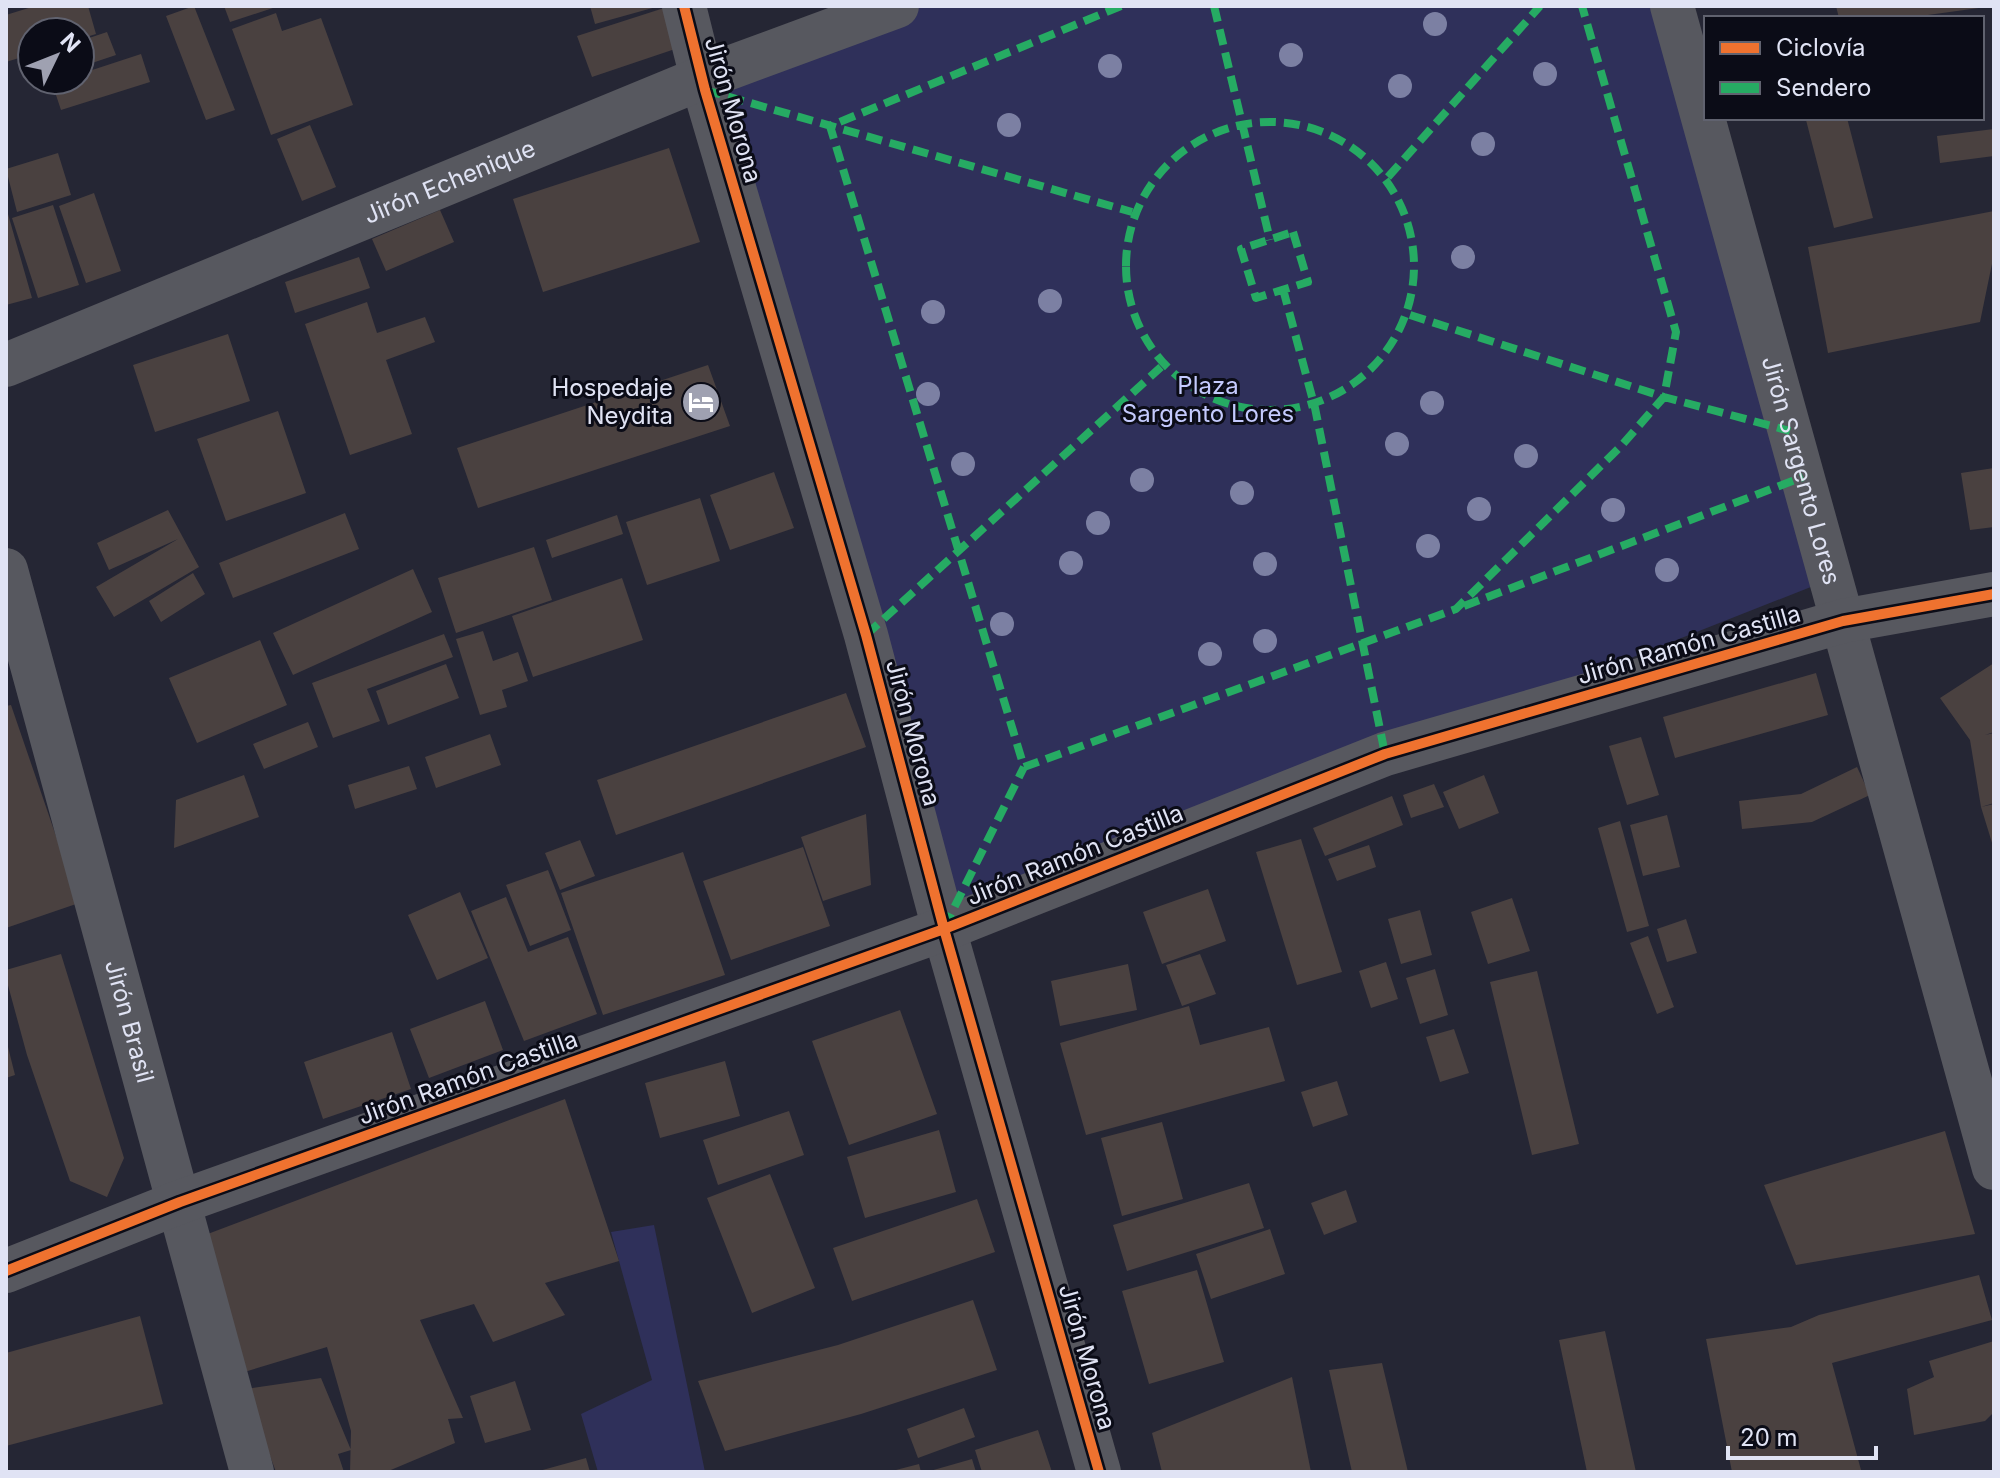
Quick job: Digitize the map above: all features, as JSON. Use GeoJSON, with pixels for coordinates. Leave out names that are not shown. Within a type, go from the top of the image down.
{"type":"FeatureCollection","features":[{"type":"Feature","properties":{"kind":"street","name":"Jirón Morona"},"geometry":{"type":"LineString","coordinates":[[684,6],[702,78],[866,635],[944,929],[1099,1472]]}},
{"type":"Feature","properties":{"kind":"street","name":"Jirón Echenique"},"geometry":{"type":"LineString","coordinates":[[6,365],[702,78],[897,6]]}},
{"type":"Feature","properties":{"kind":"street","name":"Jirón Sargento Lores"},"geometry":{"type":"LineString","coordinates":[[1672,6],[1994,1168]]}},
{"type":"Feature","properties":{"kind":"street","name":"Jirón Brasil"},"geometry":{"type":"LineString","coordinates":[[6,570],[252,1472]]}},
{"type":"Feature","properties":{"kind":"street","name":"Jirón Ramón Castilla"},"geometry":{"type":"LineString","coordinates":[[6,1271],[180,1202],[944,929],[1385,754],[1843,621],[1994,594]]}},
{"type":"Feature","properties":{"kind":"green space","name":"Plaza Sargento Lores"},"geometry":{"type":"Polygon","coordinates":[[[897,6],[1672,6],[1831,579],[944,929],[705,90],[897,6]]]}},
{"type":"Feature","properties":{"kind":"green space"},"geometry":{"type":"Polygon","coordinates":[[[654,1225],[705,1472],[598,1472],[581,1414],[652,1380],[611,1232],[654,1225]]]}},
{"type":"Feature","properties":{"kind":"building"},"geometry":{"type":"Polygon","coordinates":[[[35,6],[88,6],[91,16],[16,16],[16,59],[6,62],[6,15],[35,6]]]}},
{"type":"Feature","properties":{"kind":"building"},"geometry":{"type":"Polygon","coordinates":[[[194,6],[235,110],[206,120],[166,16],[194,6]]]}},
{"type":"Feature","properties":{"kind":"building"},"geometry":{"type":"Polygon","coordinates":[[[224,6],[276,6],[276,7],[230,22],[224,6]]]}},
{"type":"Feature","properties":{"kind":"building"},"geometry":{"type":"Polygon","coordinates":[[[590,6],[655,6],[656,7],[595,24],[590,6]]]}},
{"type":"Feature","properties":{"kind":"building"},"geometry":{"type":"Polygon","coordinates":[[[1836,6],[1986,6],[1921,16],[1838,16],[1836,6]]]}},
{"type":"Feature","properties":{"kind":"building"},"geometry":{"type":"Polygon","coordinates":[[[664,8],[678,48],[592,77],[577,36],[664,8]]]}},
{"type":"Feature","properties":{"kind":"building"},"geometry":{"type":"Polygon","coordinates":[[[276,13],[282,31],[321,18],[353,105],[271,135],[232,29],[276,13]]]}},
{"type":"Feature","properties":{"kind":"building"},"geometry":{"type":"Polygon","coordinates":[[[107,32],[116,55],[96,62],[96,36],[107,32]]]}},
{"type":"Feature","properties":{"kind":"building"},"geometry":{"type":"Polygon","coordinates":[[[141,54],[150,82],[61,110],[56,96],[96,96],[96,69],[141,54]]]}},
{"type":"Feature","properties":{"kind":"building"},"geometry":{"type":"Polygon","coordinates":[[[1806,120],[1848,120],[1873,218],[1834,228],[1806,120]]]}},
{"type":"Feature","properties":{"kind":"building"},"geometry":{"type":"Polygon","coordinates":[[[310,125],[336,187],[302,201],[277,139],[310,125]]]}},
{"type":"Feature","properties":{"kind":"building"},"geometry":{"type":"Polygon","coordinates":[[[1994,129],[1994,156],[1940,163],[1937,136],[1994,129]]]}},
{"type":"Feature","properties":{"kind":"building"},"geometry":{"type":"Polygon","coordinates":[[[669,148],[700,242],[543,292],[513,199],[669,148]]]}},
{"type":"Feature","properties":{"kind":"building"},"geometry":{"type":"Polygon","coordinates":[[[58,153],[71,195],[17,212],[6,169],[58,153]]]}},
{"type":"Feature","properties":{"kind":"building"},"geometry":{"type":"Polygon","coordinates":[[[94,193],[121,271],[86,283],[59,206],[94,193]]]}},
{"type":"Feature","properties":{"kind":"building"},"geometry":{"type":"Polygon","coordinates":[[[53,205],[79,285],[38,298],[12,218],[53,205]]]}},
{"type":"Feature","properties":{"kind":"building"},"geometry":{"type":"Polygon","coordinates":[[[6,207],[32,298],[6,305],[6,207]]]}},
{"type":"Feature","properties":{"kind":"building"},"geometry":{"type":"Polygon","coordinates":[[[440,210],[454,242],[386,271],[372,239],[440,210]]]}},
{"type":"Feature","properties":{"kind":"building"},"geometry":{"type":"Polygon","coordinates":[[[1994,211],[1994,254],[1980,322],[1828,353],[1808,247],[1994,211]]]}},
{"type":"Feature","properties":{"kind":"building"},"geometry":{"type":"Polygon","coordinates":[[[359,257],[370,288],[295,313],[285,282],[359,257]]]}},
{"type":"Feature","properties":{"kind":"building"},"geometry":{"type":"Polygon","coordinates":[[[367,302],[377,333],[425,317],[435,342],[386,360],[412,434],[350,455],[305,324],[367,302]]]}},
{"type":"Feature","properties":{"kind":"building"},"geometry":{"type":"Polygon","coordinates":[[[228,334],[250,401],[155,432],[133,365],[228,334]]]}},
{"type":"Feature","properties":{"kind":"building"},"geometry":{"type":"Polygon","coordinates":[[[708,365],[730,426],[478,508],[457,448],[708,365]]]}},
{"type":"Feature","properties":{"kind":"building"},"geometry":{"type":"Polygon","coordinates":[[[278,411],[306,493],[226,521],[197,439],[278,411]]]}},
{"type":"Feature","properties":{"kind":"building"},"geometry":{"type":"Polygon","coordinates":[[[1994,468],[1994,527],[1970,530],[1961,473],[1994,468]]]}},
{"type":"Feature","properties":{"kind":"building"},"geometry":{"type":"Polygon","coordinates":[[[774,472],[794,528],[730,550],[710,495],[774,472]]]}},
{"type":"Feature","properties":{"kind":"building"},"geometry":{"type":"Polygon","coordinates":[[[700,498],[720,561],[647,585],[626,522],[700,498]]]}},
{"type":"Feature","properties":{"kind":"building"},"geometry":{"type":"Polygon","coordinates":[[[168,510],[199,567],[114,617],[96,587],[178,539],[109,570],[97,543],[168,510]]]}},
{"type":"Feature","properties":{"kind":"building"},"geometry":{"type":"Polygon","coordinates":[[[345,513],[359,549],[233,598],[219,563],[345,513]]]}},
{"type":"Feature","properties":{"kind":"building"},"geometry":{"type":"Polygon","coordinates":[[[617,515],[623,534],[552,558],[546,540],[617,515]]]}},
{"type":"Feature","properties":{"kind":"building"},"geometry":{"type":"Polygon","coordinates":[[[534,547],[552,600],[456,633],[438,578],[534,547]]]}},
{"type":"Feature","properties":{"kind":"building"},"geometry":{"type":"Polygon","coordinates":[[[413,569],[432,612],[293,675],[273,633],[413,569]]]}},
{"type":"Feature","properties":{"kind":"building"},"geometry":{"type":"Polygon","coordinates":[[[193,573],[205,594],[161,622],[149,601],[193,573]]]}},
{"type":"Feature","properties":{"kind":"building"},"geometry":{"type":"Polygon","coordinates":[[[622,578],[643,640],[533,677],[512,616],[622,578]]]}},
{"type":"Feature","properties":{"kind":"building"},"geometry":{"type":"Polygon","coordinates":[[[483,631],[493,661],[518,652],[528,681],[502,690],[507,707],[480,715],[456,639],[483,631]]]}},
{"type":"Feature","properties":{"kind":"building"},"geometry":{"type":"Polygon","coordinates":[[[444,634],[453,657],[367,689],[380,721],[333,738],[312,683],[444,634]]]}},
{"type":"Feature","properties":{"kind":"building"},"geometry":{"type":"Polygon","coordinates":[[[260,640],[287,705],[197,743],[169,678],[260,640]]]}},
{"type":"Feature","properties":{"kind":"building"},"geometry":{"type":"Polygon","coordinates":[[[1994,663],[1994,732],[1985,735],[1994,733],[1994,803],[1981,807],[1970,740],[1940,698],[1994,663]]]}},
{"type":"Feature","properties":{"kind":"building"},"geometry":{"type":"Polygon","coordinates":[[[446,664],[459,698],[388,725],[376,691],[446,664]]]}},
{"type":"Feature","properties":{"kind":"building"},"geometry":{"type":"Polygon","coordinates":[[[1816,673],[1828,715],[1675,758],[1663,717],[1816,673]]]}},
{"type":"Feature","properties":{"kind":"building"},"geometry":{"type":"Polygon","coordinates":[[[846,693],[866,747],[616,835],[597,780],[846,693]]]}},
{"type":"Feature","properties":{"kind":"building"},"geometry":{"type":"Polygon","coordinates":[[[11,705],[79,903],[6,928],[6,706],[11,705]]]}},
{"type":"Feature","properties":{"kind":"building"},"geometry":{"type":"Polygon","coordinates":[[[308,722],[318,747],[264,769],[253,744],[308,722]]]}},
{"type":"Feature","properties":{"kind":"building"},"geometry":{"type":"Polygon","coordinates":[[[490,734],[501,765],[436,788],[425,757],[490,734]]]}},
{"type":"Feature","properties":{"kind":"building"},"geometry":{"type":"Polygon","coordinates":[[[1641,737],[1659,795],[1627,805],[1609,746],[1641,737]]]}},
{"type":"Feature","properties":{"kind":"building"},"geometry":{"type":"Polygon","coordinates":[[[409,766],[417,789],[355,809],[348,785],[409,766]]]}},
{"type":"Feature","properties":{"kind":"building"},"geometry":{"type":"Polygon","coordinates":[[[1857,767],[1870,795],[1812,822],[1742,829],[1739,801],[1801,794],[1857,767]]]}},
{"type":"Feature","properties":{"kind":"building"},"geometry":{"type":"Polygon","coordinates":[[[244,775],[259,817],[174,848],[176,800],[244,775]]]}},
{"type":"Feature","properties":{"kind":"building"},"geometry":{"type":"Polygon","coordinates":[[[1484,775],[1499,813],[1459,829],[1443,792],[1484,775]]]}},
{"type":"Feature","properties":{"kind":"building"},"geometry":{"type":"Polygon","coordinates":[[[1434,784],[1444,807],[1411,818],[1403,795],[1434,784]]]}},
{"type":"Feature","properties":{"kind":"building"},"geometry":{"type":"Polygon","coordinates":[[[1392,796],[1403,825],[1325,856],[1313,828],[1392,796]]]}},
{"type":"Feature","properties":{"kind":"building"},"geometry":{"type":"Polygon","coordinates":[[[1994,804],[1994,846],[1993,846],[1981,807],[1994,804]]]}},
{"type":"Feature","properties":{"kind":"building"},"geometry":{"type":"Polygon","coordinates":[[[866,814],[871,885],[823,901],[801,837],[866,814]]]}},
{"type":"Feature","properties":{"kind":"building"},"geometry":{"type":"Polygon","coordinates":[[[1667,815],[1680,867],[1643,876],[1630,825],[1667,815]]]}},
{"type":"Feature","properties":{"kind":"building"},"geometry":{"type":"Polygon","coordinates":[[[1620,821],[1649,926],[1627,932],[1598,828],[1620,821]]]}},
{"type":"Feature","properties":{"kind":"building"},"geometry":{"type":"Polygon","coordinates":[[[1301,839],[1342,972],[1297,985],[1256,852],[1301,839]]]}},
{"type":"Feature","properties":{"kind":"building"},"geometry":{"type":"Polygon","coordinates":[[[580,840],[595,876],[560,890],[545,853],[580,840]]]}},
{"type":"Feature","properties":{"kind":"building"},"geometry":{"type":"Polygon","coordinates":[[[1369,845],[1376,867],[1337,881],[1328,859],[1369,845]]]}},
{"type":"Feature","properties":{"kind":"building"},"geometry":{"type":"Polygon","coordinates":[[[803,847],[830,926],[731,960],[703,881],[803,847]]]}},
{"type":"Feature","properties":{"kind":"building"},"geometry":{"type":"Polygon","coordinates":[[[683,852],[725,975],[603,1015],[561,893],[683,852]]]}},
{"type":"Feature","properties":{"kind":"building"},"geometry":{"type":"Polygon","coordinates":[[[548,870],[571,930],[530,946],[506,885],[548,870]]]}},
{"type":"Feature","properties":{"kind":"building"},"geometry":{"type":"Polygon","coordinates":[[[1208,889],[1226,941],[1162,964],[1143,912],[1208,889]]]}},
{"type":"Feature","properties":{"kind":"building"},"geometry":{"type":"Polygon","coordinates":[[[460,892],[488,958],[437,980],[408,915],[460,892]]]}},
{"type":"Feature","properties":{"kind":"building"},"geometry":{"type":"Polygon","coordinates":[[[506,897],[528,952],[568,937],[597,1014],[524,1041],[471,911],[506,897]]]}},
{"type":"Feature","properties":{"kind":"building"},"geometry":{"type":"Polygon","coordinates":[[[1512,898],[1530,951],[1488,964],[1471,912],[1512,898]]]}},
{"type":"Feature","properties":{"kind":"building"},"geometry":{"type":"Polygon","coordinates":[[[1420,910],[1432,955],[1401,964],[1388,919],[1420,910]]]}},
{"type":"Feature","properties":{"kind":"building"},"geometry":{"type":"Polygon","coordinates":[[[1686,919],[1697,953],[1667,962],[1657,929],[1686,919]]]}},
{"type":"Feature","properties":{"kind":"building"},"geometry":{"type":"Polygon","coordinates":[[[1648,936],[1674,1007],[1657,1014],[1630,943],[1648,936]]]}},
{"type":"Feature","properties":{"kind":"building"},"geometry":{"type":"Polygon","coordinates":[[[61,954],[124,1158],[107,1197],[70,1181],[27,1055],[6,978],[6,970],[61,954]]]}},
{"type":"Feature","properties":{"kind":"building"},"geometry":{"type":"Polygon","coordinates":[[[1200,954],[1216,994],[1182,1006],[1166,965],[1200,954]]]}},
{"type":"Feature","properties":{"kind":"building"},"geometry":{"type":"Polygon","coordinates":[[[1386,962],[1398,999],[1371,1008],[1359,971],[1386,962]]]}},
{"type":"Feature","properties":{"kind":"building"},"geometry":{"type":"Polygon","coordinates":[[[1128,964],[1137,1010],[1060,1026],[1051,981],[1128,964]]]}},
{"type":"Feature","properties":{"kind":"building"},"geometry":{"type":"Polygon","coordinates":[[[1435,969],[1448,1015],[1420,1024],[1406,978],[1435,969]]]}},
{"type":"Feature","properties":{"kind":"building"},"geometry":{"type":"Polygon","coordinates":[[[1537,971],[1579,1144],[1532,1155],[1490,982],[1537,971]]]}},
{"type":"Feature","properties":{"kind":"building"},"geometry":{"type":"Polygon","coordinates":[[[485,1001],[503,1050],[429,1078],[410,1029],[485,1001]]]}},
{"type":"Feature","properties":{"kind":"building"},"geometry":{"type":"Polygon","coordinates":[[[1189,1006],[1200,1045],[1269,1027],[1285,1081],[1086,1135],[1060,1043],[1189,1006]]]}},
{"type":"Feature","properties":{"kind":"building"},"geometry":{"type":"Polygon","coordinates":[[[900,1010],[937,1114],[849,1145],[812,1041],[900,1010]]]}},
{"type":"Feature","properties":{"kind":"building"},"geometry":{"type":"Polygon","coordinates":[[[1454,1029],[1469,1073],[1440,1082],[1426,1037],[1454,1029]]]}},
{"type":"Feature","properties":{"kind":"building"},"geometry":{"type":"Polygon","coordinates":[[[392,1032],[411,1089],[323,1119],[304,1062],[392,1032]]]}},
{"type":"Feature","properties":{"kind":"building"},"geometry":{"type":"Polygon","coordinates":[[[6,1044],[15,1075],[6,1078],[6,1044]]]}},
{"type":"Feature","properties":{"kind":"building"},"geometry":{"type":"Polygon","coordinates":[[[725,1061],[740,1116],[660,1138],[645,1083],[725,1061]]]}},
{"type":"Feature","properties":{"kind":"building"},"geometry":{"type":"Polygon","coordinates":[[[1337,1081],[1348,1115],[1313,1127],[1301,1092],[1337,1081]]]}},
{"type":"Feature","properties":{"kind":"building"},"geometry":{"type":"Polygon","coordinates":[[[565,1099],[619,1261],[545,1283],[565,1315],[493,1342],[474,1304],[420,1320],[463,1418],[448,1419],[455,1443],[386,1472],[350,1472],[351,1431],[327,1347],[241,1373],[205,1235],[565,1099]]]}},
{"type":"Feature","properties":{"kind":"building"},"geometry":{"type":"Polygon","coordinates":[[[789,1111],[804,1155],[718,1185],[703,1140],[789,1111]]]}},
{"type":"Feature","properties":{"kind":"building"},"geometry":{"type":"Polygon","coordinates":[[[1162,1122],[1183,1199],[1122,1216],[1101,1138],[1162,1122]]]}},
{"type":"Feature","properties":{"kind":"building"},"geometry":{"type":"Polygon","coordinates":[[[939,1130],[956,1192],[865,1218],[847,1157],[939,1130]]]}},
{"type":"Feature","properties":{"kind":"building"},"geometry":{"type":"Polygon","coordinates":[[[1945,1131],[1975,1234],[1796,1265],[1764,1185],[1945,1131]]]}},
{"type":"Feature","properties":{"kind":"building"},"geometry":{"type":"Polygon","coordinates":[[[770,1174],[815,1288],[752,1313],[707,1198],[770,1174]]]}},
{"type":"Feature","properties":{"kind":"building"},"geometry":{"type":"Polygon","coordinates":[[[1249,1183],[1264,1228],[1127,1271],[1113,1225],[1249,1183]]]}},
{"type":"Feature","properties":{"kind":"building"},"geometry":{"type":"Polygon","coordinates":[[[1346,1190],[1357,1222],[1324,1235],[1311,1203],[1346,1190]]]}},
{"type":"Feature","properties":{"kind":"building"},"geometry":{"type":"Polygon","coordinates":[[[977,1199],[995,1252],[852,1301],[833,1248],[977,1199]]]}},
{"type":"Feature","properties":{"kind":"building"},"geometry":{"type":"Polygon","coordinates":[[[1270,1229],[1285,1274],[1211,1299],[1196,1254],[1270,1229]]]}},
{"type":"Feature","properties":{"kind":"building"},"geometry":{"type":"Polygon","coordinates":[[[1197,1270],[1224,1362],[1149,1384],[1122,1291],[1197,1270]]]}},
{"type":"Feature","properties":{"kind":"building"},"geometry":{"type":"Polygon","coordinates":[[[1979,1275],[1992,1320],[1832,1363],[1861,1470],[1732,1472],[1706,1339],[1791,1327],[1819,1315],[1979,1275]]]}},
{"type":"Feature","properties":{"kind":"building"},"geometry":{"type":"Polygon","coordinates":[[[973,1300],[997,1370],[861,1414],[725,1451],[698,1381],[838,1345],[973,1300]]]}},
{"type":"Feature","properties":{"kind":"building"},"geometry":{"type":"Polygon","coordinates":[[[140,1316],[163,1404],[6,1446],[6,1353],[140,1316]]]}},
{"type":"Feature","properties":{"kind":"building"},"geometry":{"type":"Polygon","coordinates":[[[1605,1331],[1636,1472],[1587,1472],[1559,1340],[1605,1331]]]}},
{"type":"Feature","properties":{"kind":"building"},"geometry":{"type":"Polygon","coordinates":[[[1994,1341],[1994,1412],[1985,1421],[1914,1435],[1907,1389],[1934,1377],[1929,1361],[1994,1341]]]}},
{"type":"Feature","properties":{"kind":"building"},"geometry":{"type":"Polygon","coordinates":[[[1382,1363],[1408,1472],[1352,1472],[1329,1370],[1382,1363]]]}},
{"type":"Feature","properties":{"kind":"building"},"geometry":{"type":"Polygon","coordinates":[[[1292,1377],[1311,1472],[1162,1472],[1152,1433],[1292,1377]]]}},
{"type":"Feature","properties":{"kind":"building"},"geometry":{"type":"Polygon","coordinates":[[[321,1378],[351,1450],[338,1454],[344,1472],[276,1472],[245,1389],[321,1378]]]}},
{"type":"Feature","properties":{"kind":"building"},"geometry":{"type":"Polygon","coordinates":[[[515,1381],[531,1430],[485,1443],[470,1396],[515,1381]]]}},
{"type":"Feature","properties":{"kind":"building"},"geometry":{"type":"Polygon","coordinates":[[[964,1408],[975,1437],[918,1458],[907,1429],[964,1408]]]}},
{"type":"Feature","properties":{"kind":"building"},"geometry":{"type":"Polygon","coordinates":[[[1038,1430],[1052,1472],[982,1472],[975,1450],[1038,1430]]]}},
{"type":"Feature","properties":{"kind":"building"},"geometry":{"type":"Polygon","coordinates":[[[586,1458],[590,1472],[539,1472],[539,1471],[586,1458]]]}},
{"type":"Feature","properties":{"kind":"building"},"geometry":{"type":"Polygon","coordinates":[[[972,1459],[976,1472],[930,1472],[930,1471],[972,1459]]]}},
{"type":"Feature","properties":{"kind":"building"},"geometry":{"type":"Polygon","coordinates":[[[919,1464],[921,1472],[892,1472],[892,1471],[919,1464]]]}},
{"type":"Feature","properties":{"kind":"marked path"},"geometry":{"type":"LineString","coordinates":[[1121,6],[830,126],[1024,767],[1456,609],[1621,446],[1664,397],[1676,332],[1582,6]]}},
{"type":"Feature","properties":{"kind":"marked path"},"geometry":{"type":"LineString","coordinates":[[1214,6],[1270,240]]}},
{"type":"Feature","properties":{"kind":"marked path"},"geometry":{"type":"LineString","coordinates":[[1388,177],[1540,6]]}},
{"type":"Feature","properties":{"kind":"marked path"},"geometry":{"type":"LineString","coordinates":[[705,90],[1132,212]]}},
{"type":"Feature","properties":{"kind":"marked path"},"geometry":{"type":"LineString","coordinates":[[1270,122],[1298,125],[1325,133],[1350,146],[1372,164],[1390,186],[1403,211],[1411,238],[1414,266],[1411,294],[1403,321],[1390,346],[1372,368],[1350,386],[1325,399],[1298,407],[1270,410],[1242,407],[1215,399],[1190,386],[1168,368],[1150,346],[1137,321],[1129,294],[1126,266],[1129,238],[1137,211],[1150,186],[1168,164],[1190,146],[1215,133],[1242,125],[1270,122]]}},
{"type":"Feature","properties":{"kind":"marked path"},"geometry":{"type":"LineString","coordinates":[[1293,232],[1308,282],[1256,298],[1241,249],[1293,232]]}},
{"type":"Feature","properties":{"kind":"marked path"},"geometry":{"type":"LineString","coordinates":[[1283,289],[1315,408],[1385,754]]}},
{"type":"Feature","properties":{"kind":"marked path"},"geometry":{"type":"LineString","coordinates":[[1410,315],[1664,397],[1790,431]]}},
{"type":"Feature","properties":{"kind":"marked path"},"geometry":{"type":"LineString","coordinates":[[866,635],[1161,367]]}},
{"type":"Feature","properties":{"kind":"marked path"},"geometry":{"type":"LineString","coordinates":[[1464,606],[1803,477]]}},
{"type":"Feature","properties":{"kind":"marked path"},"geometry":{"type":"LineString","coordinates":[[944,928],[1024,767]]}},
{"type":"Feature","properties":{"kind":"cycle path"},"geometry":{"type":"LineString","coordinates":[[684,6],[705,90],[866,635],[944,929],[1099,1472]]}},
{"type":"Feature","properties":{"kind":"cycle path"},"geometry":{"type":"LineString","coordinates":[[6,1271],[180,1202],[944,929],[1385,754],[1843,621],[1994,594]]}},
{"type":"Feature","properties":{"kind":"place","name":"Hospedaje Neydita"},"geometry":{"type":"Point","coordinates":[701,402]}}]}
